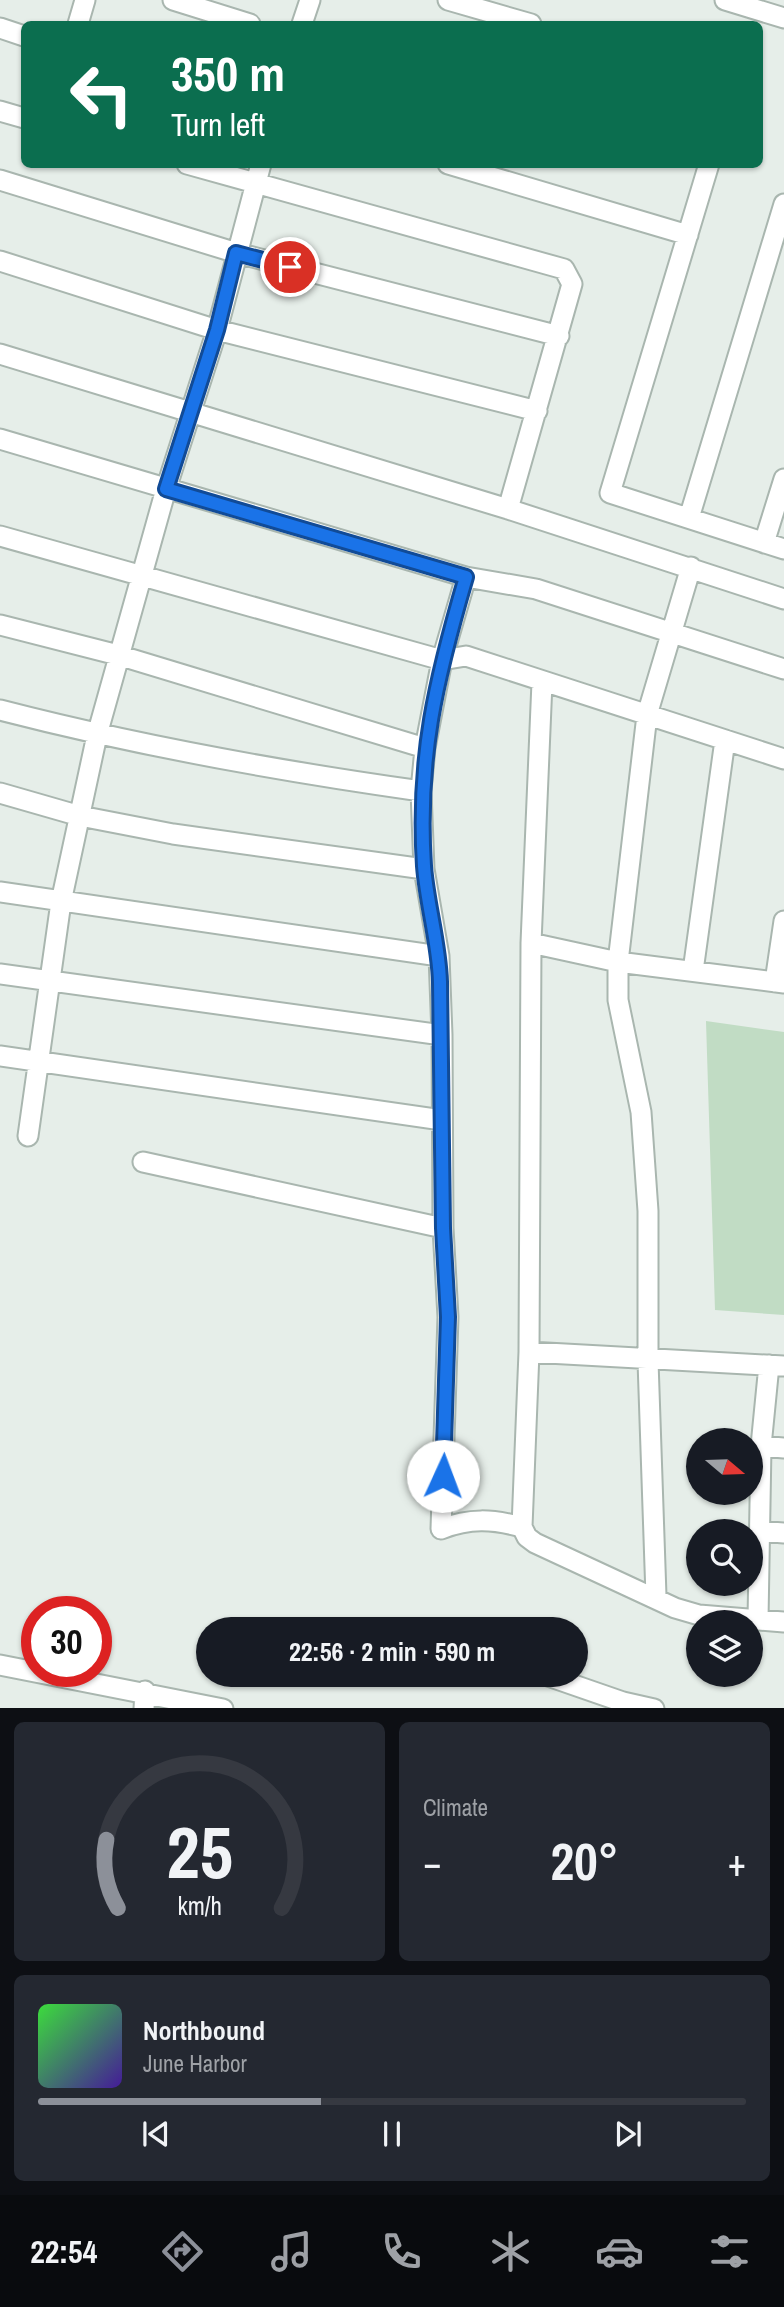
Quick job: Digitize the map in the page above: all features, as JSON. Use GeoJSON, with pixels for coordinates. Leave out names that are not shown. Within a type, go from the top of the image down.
{"type":"FeatureCollection","features":[{"type":"Feature","properties":{"kind":"street"},"geometry":{"type":"LineString","coordinates":[[79,21],[85,0]]}},
{"type":"Feature","properties":{"kind":"street"},"geometry":{"type":"LineString","coordinates":[[173,0],[240,21]]}},
{"type":"Feature","properties":{"kind":"street"},"geometry":{"type":"LineString","coordinates":[[303,21],[310,0]]}},
{"type":"Feature","properties":{"kind":"street"},"geometry":{"type":"LineString","coordinates":[[447,0],[520,21]]}},
{"type":"Feature","properties":{"kind":"street"},"geometry":{"type":"LineString","coordinates":[[725,0],[753,17],[784,18]]}},
{"type":"Feature","properties":{"kind":"street"},"geometry":{"type":"LineString","coordinates":[[0,28],[21,35]]}},
{"type":"Feature","properties":{"kind":"street"},"geometry":{"type":"LineString","coordinates":[[0,111],[21,117]]}},
{"type":"Feature","properties":{"kind":"street"},"geometry":{"type":"LineString","coordinates":[[201,168],[564,269],[572,284],[508,509]]}},
{"type":"Feature","properties":{"kind":"street"},"geometry":{"type":"LineString","coordinates":[[28,1136],[61,902],[97,735],[166,489],[217,330],[260,168]]}},
{"type":"Feature","properties":{"kind":"street"},"geometry":{"type":"LineString","coordinates":[[462,168],[688,235]]}},
{"type":"Feature","properties":{"kind":"street"},"geometry":{"type":"LineString","coordinates":[[708,168],[610,493],[784,549]]}},
{"type":"Feature","properties":{"kind":"street"},"geometry":{"type":"LineString","coordinates":[[0,180],[236,253],[559,336]]}},
{"type":"Feature","properties":{"kind":"street"},"geometry":{"type":"LineString","coordinates":[[689,518],[784,204]]}},
{"type":"Feature","properties":{"kind":"street"},"geometry":{"type":"LineString","coordinates":[[0,261],[217,330],[537,411]]}},
{"type":"Feature","properties":{"kind":"street"},"geometry":{"type":"LineString","coordinates":[[0,354],[508,509],[784,599]]}},
{"type":"Feature","properties":{"kind":"street"},"geometry":{"type":"LineString","coordinates":[[0,439],[466,577],[536,589],[784,669]]}},
{"type":"Feature","properties":{"kind":"street"},"geometry":{"type":"LineString","coordinates":[[764,543],[784,479]]}},
{"type":"Feature","properties":{"kind":"street"},"geometry":{"type":"LineString","coordinates":[[0,537],[442,660],[466,656],[784,759]]}},
{"type":"Feature","properties":{"kind":"street"},"geometry":{"type":"LineString","coordinates":[[656,1596],[648,1361],[648,1210],[641,1112],[618,1000],[618,962],[647,715],[691,567]]}},
{"type":"Feature","properties":{"kind":"street"},"geometry":{"type":"LineString","coordinates":[[466,577],[442,660],[425,748],[421,791],[424,869],[439,956],[442,1035],[443,1228],[448,1317],[441,1529],[466,1520],[494,1520],[522,1527]]}},
{"type":"Feature","properties":{"kind":"street"},"geometry":{"type":"LineString","coordinates":[[0,625],[118,655],[425,748]]}},
{"type":"Feature","properties":{"kind":"street"},"geometry":{"type":"LineString","coordinates":[[542,682],[531,943],[529,1352],[522,1527],[535,1543],[686,1611]]}},
{"type":"Feature","properties":{"kind":"street"},"geometry":{"type":"LineString","coordinates":[[0,710],[97,735],[272,770],[421,791]]}},
{"type":"Feature","properties":{"kind":"street"},"geometry":{"type":"LineString","coordinates":[[693,971],[725,740]]}},
{"type":"Feature","properties":{"kind":"street"},"geometry":{"type":"LineString","coordinates":[[0,793],[80,816],[173,834],[424,869]]}},
{"type":"Feature","properties":{"kind":"street"},"geometry":{"type":"LineString","coordinates":[[0,892],[439,956]]}},
{"type":"Feature","properties":{"kind":"street"},"geometry":{"type":"LineString","coordinates":[[531,943],[618,962],[780,982],[784,921]]}},
{"type":"Feature","properties":{"kind":"street"},"geometry":{"type":"LineString","coordinates":[[0,974],[442,1035]]}},
{"type":"Feature","properties":{"kind":"street"},"geometry":{"type":"LineString","coordinates":[[0,1056],[442,1120]]}},
{"type":"Feature","properties":{"kind":"street"},"geometry":{"type":"LineString","coordinates":[[143,1162],[443,1228]]}},
{"type":"Feature","properties":{"kind":"street"},"geometry":{"type":"LineString","coordinates":[[529,1352],[648,1361],[776,1365],[763,1435]]}},
{"type":"Feature","properties":{"kind":"street"},"geometry":{"type":"LineString","coordinates":[[763,1446],[784,1448]]}},
{"type":"Feature","properties":{"kind":"street"},"geometry":{"type":"LineString","coordinates":[[763,1531],[784,1533]]}},
{"type":"Feature","properties":{"kind":"street"},"geometry":{"type":"LineString","coordinates":[[763,1620],[784,1622]]}},
{"type":"Feature","properties":{"kind":"street"},"geometry":{"type":"LineString","coordinates":[[0,1665],[144,1700],[214,1708]]}},
{"type":"Feature","properties":{"kind":"street"},"geometry":{"type":"LineString","coordinates":[[580,1687],[650,1708]]}},
{"type":"Feature","properties":{"kind":"green space"},"geometry":{"type":"Polygon","coordinates":[[[706,1021],[784,1032],[784,1315],[715,1310],[706,1021]]]}},
{"type":"Feature","properties":{"kind":"route"},"geometry":{"type":"LineString","coordinates":[[290,267],[236,253],[217,330],[166,489],[466,577],[442,660],[425,748],[421,791],[424,869],[439,956],[442,1035],[443,1228],[448,1317],[443,1476]]}}]}
